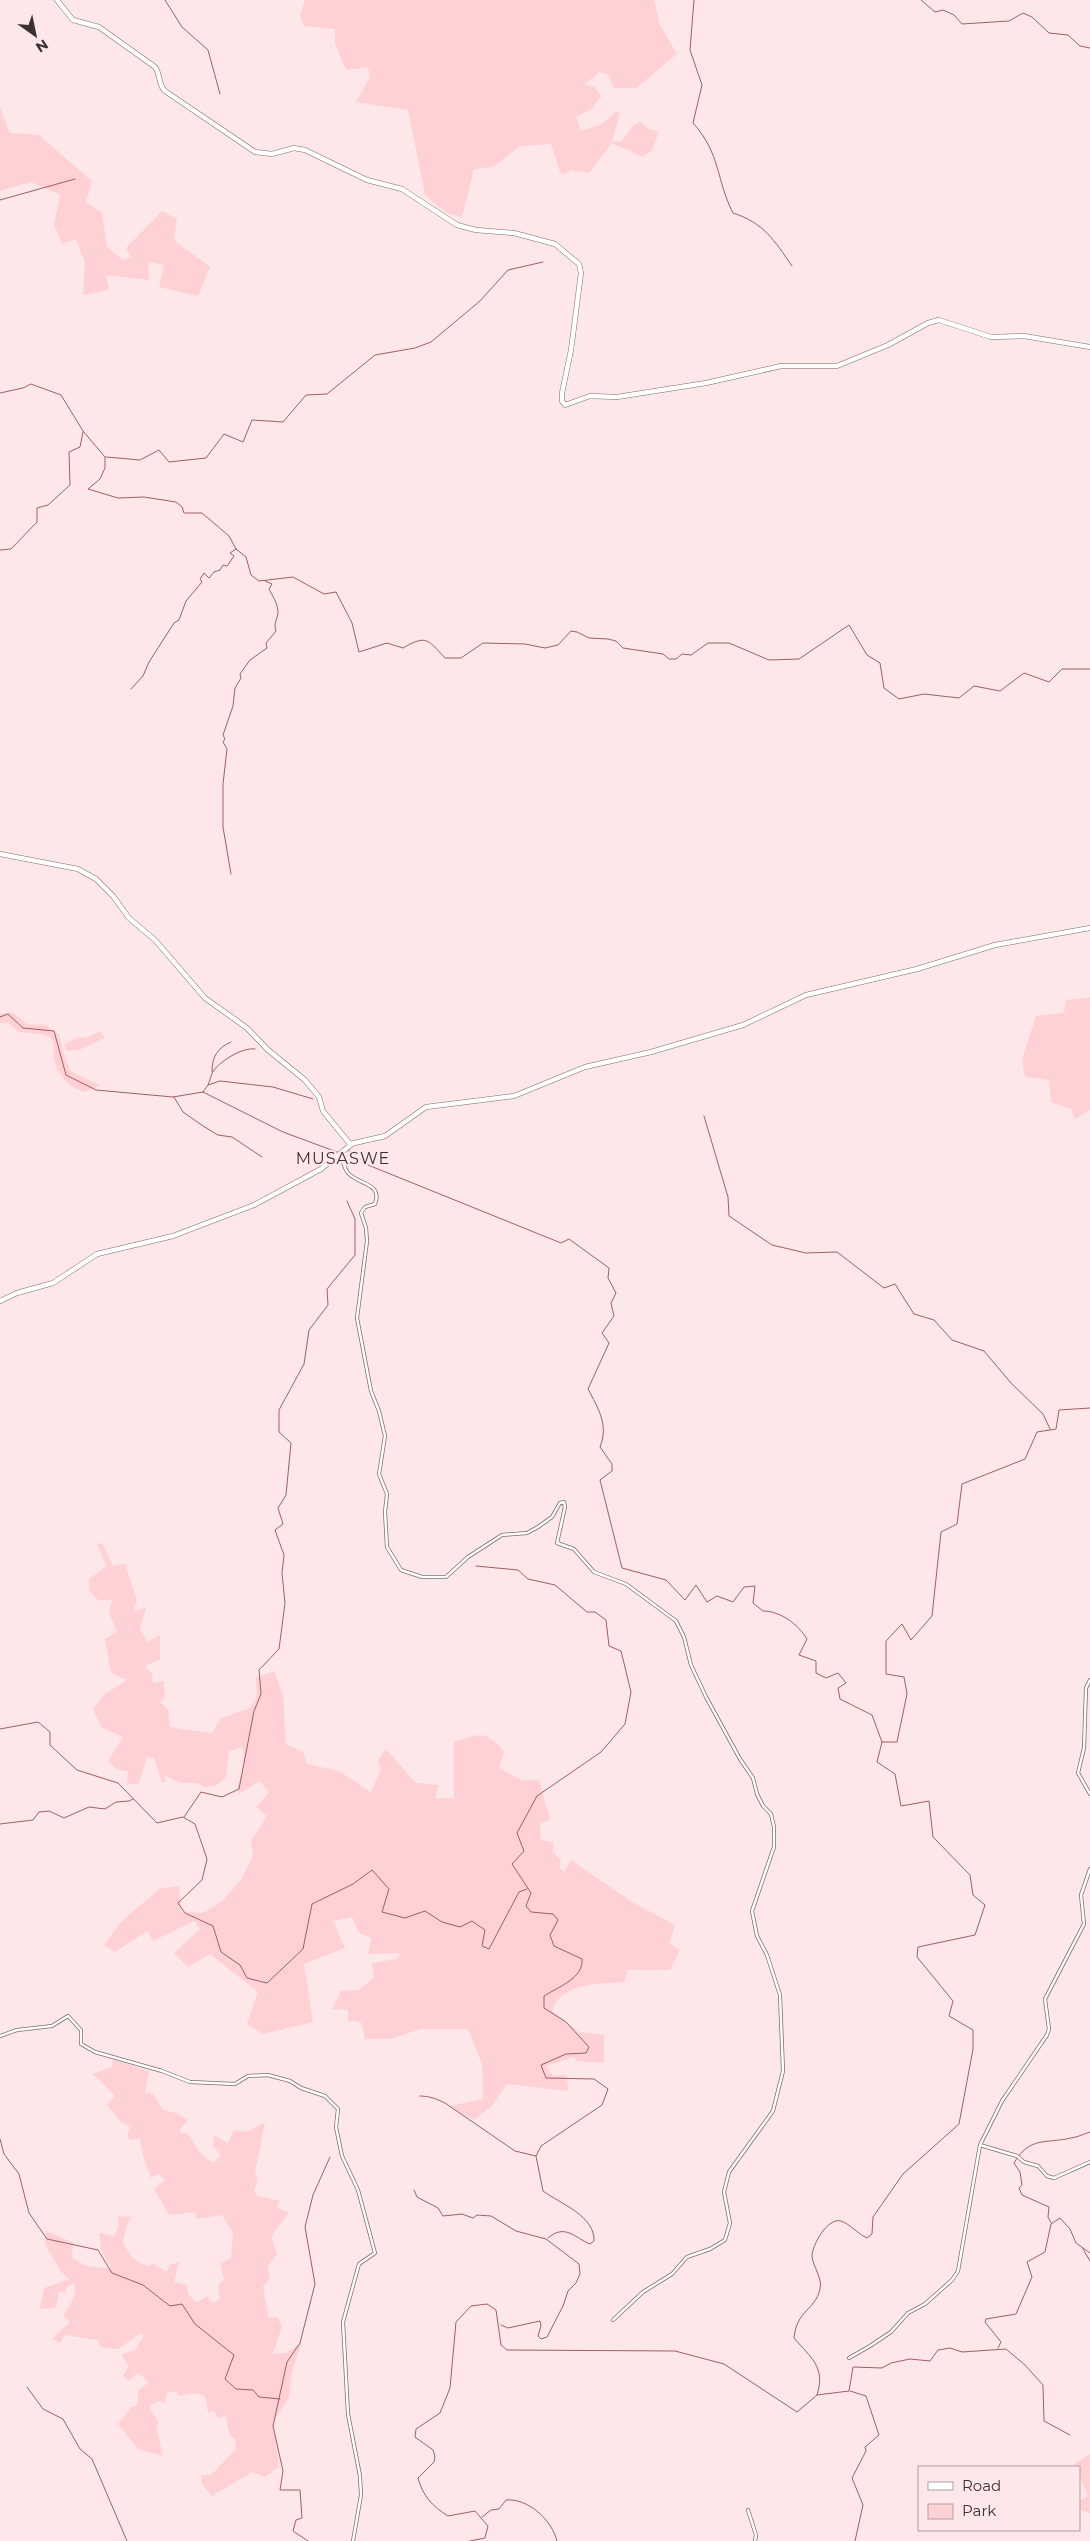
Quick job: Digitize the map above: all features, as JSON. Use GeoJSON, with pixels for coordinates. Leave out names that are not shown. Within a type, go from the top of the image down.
{"type":"FeatureCollection","features":[{"type":"Feature","properties":{"kind":"street"},"geometry":{"type":"LineString","coordinates":[[57,0],[71,19],[99,27],[126,49],[155,68],[159,73],[160,86],[165,91],[255,152],[272,154],[300,148],[367,180],[402,190],[457,225],[476,230],[526,235],[550,242],[564,250],[579,264],[581,273],[571,350],[562,393],[562,400],[565,405],[590,396],[624,396],[706,383],[781,366],[834,368],[888,345],[928,323],[939,320],[992,337],[1024,336],[1047,338],[1074,346],[1090,347]]}},
{"type":"Feature","properties":{"kind":"street"},"geometry":{"type":"LineString","coordinates":[[0,854],[78,869],[96,879],[113,896],[129,918],[155,940],[205,998],[247,1028],[268,1050],[301,1076],[319,1097],[323,1111],[344,1140],[354,1144]]}},
{"type":"Feature","properties":{"kind":"street"},"geometry":{"type":"LineString","coordinates":[[0,1301],[17,1293],[51,1284],[83,1261],[108,1248],[173,1236],[240,1211],[314,1172],[354,1144],[385,1136],[426,1107],[514,1096],[585,1067],[651,1052],[743,1025],[806,995],[911,970],[995,945],[1090,928]]}},
{"type":"Feature","properties":{"kind":"street"},"geometry":{"type":"LineString","coordinates":[[338,1154],[342,1156],[349,1174],[375,1189],[378,1194],[375,1204],[365,1207],[361,1215],[366,1228],[366,1241],[357,1318],[371,1391],[379,1411],[385,1436],[378,1474],[387,1494],[384,1512],[386,1537],[388,1550],[393,1559],[399,1568],[406,1572],[422,1576],[446,1577],[468,1557],[502,1535],[527,1533],[538,1527],[552,1518],[560,1503],[564,1502],[565,1507],[557,1543],[574,1549],[594,1572],[626,1584],[676,1621],[684,1637],[691,1665],[706,1697],[740,1759],[753,1778],[760,1800],[771,1814],[774,1828],[774,1847],[752,1911],[757,1936],[767,1955],[780,1995],[780,2033],[783,2064],[775,2104],[770,2116],[730,2172],[724,2192],[730,2223],[725,2240],[715,2247],[687,2257],[672,2274],[643,2292],[613,2320]]}},
{"type":"Feature","properties":{"kind":"street"},"geometry":{"type":"LineString","coordinates":[[1090,1680],[1086,1688],[1084,1748],[1078,1771],[1081,1781],[1090,1794]]}},
{"type":"Feature","properties":{"kind":"street"},"geometry":{"type":"LineString","coordinates":[[849,2358],[891,2332],[908,2313],[925,2304],[952,2280],[958,2271],[980,2145],[1002,2101],[1047,2035],[1045,2000],[1084,1924],[1081,1895],[1090,1869]]}},
{"type":"Feature","properties":{"kind":"street"},"geometry":{"type":"LineString","coordinates":[[0,2036],[17,2030],[52,2026],[68,2016],[81,2030],[81,2044],[95,2052],[162,2071],[190,2082],[235,2084],[248,2076],[268,2075],[290,2081],[301,2088],[319,2092],[333,2102],[338,2109],[336,2127],[342,2156],[358,2190],[375,2253],[359,2264],[343,2322],[348,2414],[360,2476],[361,2495],[353,2541]]}},
{"type":"Feature","properties":{"kind":"street"},"geometry":{"type":"LineString","coordinates":[[980,2145],[1017,2156],[1024,2162],[1038,2166],[1047,2176],[1054,2178],[1090,2162]]}},
{"type":"Feature","properties":{"kind":"street"},"geometry":{"type":"LineString","coordinates":[[748,2510],[756,2535],[755,2541]]}},
{"type":"Feature","properties":{"kind":"green space"},"geometry":{"type":"Polygon","coordinates":[[[305,0],[654,0],[660,25],[677,54],[636,88],[614,88],[608,74],[599,72],[585,84],[595,87],[601,96],[592,109],[576,117],[581,131],[602,124],[617,111],[620,113],[612,141],[621,142],[632,127],[640,121],[647,128],[659,132],[652,150],[643,157],[612,143],[589,173],[571,170],[565,174],[560,172],[551,144],[520,146],[493,167],[474,169],[462,217],[448,214],[425,195],[408,110],[356,102],[370,77],[368,67],[346,70],[335,44],[335,29],[304,26],[300,16],[305,0]]]}},
{"type":"Feature","properties":{"kind":"green space"},"geometry":{"type":"Polygon","coordinates":[[[0,107],[10,133],[39,135],[92,181],[86,202],[102,213],[107,247],[123,260],[131,257],[126,248],[162,211],[177,219],[174,240],[210,267],[198,296],[159,287],[164,265],[148,262],[149,280],[106,275],[109,290],[83,295],[85,263],[76,239],[62,244],[54,225],[60,195],[31,182],[0,191],[0,107]]]}},
{"type":"Feature","properties":{"kind":"green space"},"geometry":{"type":"Polygon","coordinates":[[[1090,997],[1090,1110],[1075,1119],[1071,1109],[1051,1102],[1049,1080],[1025,1077],[1022,1059],[1036,1016],[1064,1013],[1066,1000],[1090,997]]]}},
{"type":"Feature","properties":{"kind":"green space"},"geometry":{"type":"Polygon","coordinates":[[[12,1012],[27,1024],[46,1025],[59,1035],[66,1061],[72,1072],[100,1085],[85,1092],[69,1084],[57,1069],[51,1038],[41,1034],[19,1032],[8,1023],[0,1023],[0,1014],[12,1012]]]}},
{"type":"Feature","properties":{"kind":"green space"},"geometry":{"type":"Polygon","coordinates":[[[100,1031],[105,1038],[79,1050],[67,1051],[64,1044],[79,1037],[87,1038],[100,1031]]]}},
{"type":"Feature","properties":{"kind":"green space"},"geometry":{"type":"Polygon","coordinates":[[[102,1543],[113,1566],[125,1564],[137,1600],[133,1612],[146,1607],[140,1630],[148,1642],[160,1635],[160,1659],[145,1666],[152,1674],[153,1683],[164,1681],[165,1697],[160,1702],[168,1710],[170,1727],[212,1733],[221,1718],[250,1708],[257,1696],[256,1678],[274,1671],[283,1695],[286,1744],[303,1752],[307,1764],[339,1771],[371,1792],[381,1769],[378,1761],[386,1749],[416,1783],[439,1785],[435,1798],[454,1798],[454,1742],[482,1735],[492,1740],[504,1752],[499,1768],[522,1780],[539,1780],[550,1820],[540,1823],[541,1840],[553,1842],[553,1852],[561,1861],[559,1868],[564,1872],[571,1860],[632,1902],[675,1925],[669,1943],[680,1950],[670,1970],[627,1970],[625,1982],[582,1986],[564,1995],[552,2011],[579,2032],[604,2035],[604,2063],[577,2061],[574,2057],[546,2066],[553,2076],[566,2075],[569,2091],[507,2084],[492,2106],[474,2120],[450,2106],[483,2099],[482,2064],[468,2029],[421,2029],[390,2039],[365,2039],[361,2022],[348,2021],[348,2010],[332,2009],[341,1991],[358,1990],[374,1978],[372,1963],[397,1959],[401,1953],[368,1954],[371,1938],[359,1933],[352,1917],[333,1921],[345,1948],[304,1964],[313,2022],[263,2034],[247,2024],[258,1992],[210,1954],[188,1967],[174,1953],[200,1929],[194,1921],[153,1941],[147,1931],[115,1952],[104,1945],[121,1922],[159,1889],[179,1886],[181,1912],[203,1913],[221,1902],[240,1881],[253,1856],[251,1841],[267,1816],[256,1807],[269,1793],[260,1781],[239,1794],[237,1788],[244,1766],[243,1747],[229,1751],[226,1778],[215,1786],[204,1787],[197,1783],[182,1783],[165,1776],[165,1781],[162,1783],[154,1758],[147,1757],[139,1783],[127,1785],[128,1771],[118,1770],[108,1761],[123,1737],[101,1727],[93,1709],[105,1694],[127,1680],[111,1673],[105,1639],[117,1632],[109,1613],[112,1600],[98,1600],[89,1590],[89,1579],[106,1566],[97,1544],[102,1543]]]}},
{"type":"Feature","properties":{"kind":"green space"},"geometry":{"type":"Polygon","coordinates":[[[113,2060],[149,2071],[145,2093],[153,2094],[163,2110],[176,2113],[188,2120],[180,2129],[181,2134],[187,2133],[201,2154],[213,2163],[221,2155],[213,2146],[214,2135],[228,2143],[234,2130],[247,2132],[265,2122],[255,2172],[258,2181],[254,2190],[257,2196],[280,2201],[277,2208],[289,2212],[271,2237],[277,2254],[268,2266],[270,2278],[263,2286],[269,2318],[277,2317],[282,2326],[273,2354],[286,2353],[302,2342],[292,2371],[289,2398],[273,2422],[279,2467],[265,2477],[252,2472],[212,2496],[201,2483],[202,2475],[211,2475],[236,2449],[235,2439],[230,2436],[226,2417],[218,2418],[214,2411],[208,2413],[205,2396],[195,2393],[179,2396],[177,2391],[167,2393],[165,2403],[159,2401],[149,2406],[159,2423],[156,2425],[163,2456],[138,2449],[118,2424],[132,2406],[137,2406],[139,2390],[149,2382],[138,2373],[129,2381],[123,2376],[129,2366],[121,2355],[136,2349],[144,2336],[141,2333],[118,2349],[100,2347],[98,2340],[65,2335],[60,2343],[52,2339],[70,2322],[63,2315],[74,2298],[75,2283],[67,2287],[65,2293],[59,2292],[56,2308],[40,2309],[44,2288],[70,2279],[61,2272],[45,2244],[46,2231],[74,2243],[71,2256],[80,2263],[95,2267],[111,2268],[101,2249],[99,2233],[114,2236],[119,2225],[118,2216],[131,2217],[126,2228],[123,2243],[137,2261],[150,2266],[152,2263],[167,2272],[170,2265],[179,2262],[174,2282],[187,2285],[188,2294],[197,2303],[207,2296],[213,2303],[220,2299],[218,2285],[224,2280],[220,2263],[231,2258],[233,2233],[222,2215],[197,2219],[195,2212],[169,2215],[154,2189],[165,2180],[158,2174],[151,2178],[144,2159],[140,2138],[132,2140],[127,2137],[130,2127],[120,2121],[107,2105],[115,2096],[93,2074],[112,2067],[113,2060]]]}},
{"type":"Feature","properties":{"kind":"green space"},"geometry":{"type":"Polygon","coordinates":[[[1090,2454],[1090,2513],[1080,2510],[1080,2500],[1088,2496],[1081,2480],[1080,2466],[1072,2466],[1090,2454]]]}},
{"type":"Feature","properties":{"kind":"waterway"},"geometry":{"type":"LineString","coordinates":[[165,0],[182,27],[208,50],[220,94]]}},
{"type":"Feature","properties":{"kind":"waterway"},"geometry":{"type":"LineString","coordinates":[[694,0],[690,50],[702,85],[693,123],[709,146],[733,213],[761,227],[774,240],[792,266]]}},
{"type":"Feature","properties":{"kind":"waterway"},"geometry":{"type":"LineString","coordinates":[[921,0],[935,12],[943,10],[954,15],[962,24],[1009,21],[1023,13],[1032,17],[1049,33],[1068,35],[1080,46],[1090,48]]}},
{"type":"Feature","properties":{"kind":"waterway"},"geometry":{"type":"LineString","coordinates":[[0,200],[75,179]]}},
{"type":"Feature","properties":{"kind":"waterway"},"geometry":{"type":"LineString","coordinates":[[106,457],[140,460],[159,450],[169,462],[206,458],[224,434],[243,442],[252,420],[283,422],[306,395],[327,394],[375,355],[415,348],[431,342],[480,301],[508,270],[543,262]]}},
{"type":"Feature","properties":{"kind":"waterway"},"geometry":{"type":"LineString","coordinates":[[0,393],[23,388],[31,384],[61,395],[83,431],[105,457],[105,468],[100,479],[88,489],[118,498],[144,497],[176,502],[182,507],[184,513],[202,513],[229,536],[236,549],[246,557],[251,575],[259,581],[293,577],[324,594],[336,592],[352,623],[359,652],[387,643],[403,648],[422,640],[431,643],[445,658],[461,658],[483,643],[525,644],[545,648],[558,645],[571,631],[589,638],[616,641],[623,648],[663,654],[669,659],[676,659],[682,654],[691,655],[708,643],[729,643],[769,660],[799,659],[849,625],[867,655],[880,663],[884,688],[899,699],[924,694],[959,698],[974,686],[1000,691],[1024,673],[1049,682],[1062,669],[1090,669]]}},
{"type":"Feature","properties":{"kind":"waterway"},"geometry":{"type":"LineString","coordinates":[[0,550],[11,549],[37,522],[37,508],[48,505],[70,485],[69,452],[80,447],[83,432]]}},
{"type":"Feature","properties":{"kind":"waterway"},"geometry":{"type":"LineString","coordinates":[[131,689],[143,676],[149,662],[174,623],[179,620],[186,601],[202,582],[200,579],[204,573],[209,578],[214,572],[220,570],[223,565],[227,566],[234,556],[230,553],[236,549]]}},
{"type":"Feature","properties":{"kind":"waterway"},"geometry":{"type":"LineString","coordinates":[[231,874],[223,827],[223,784],[227,749],[223,742],[225,739],[223,735],[233,706],[235,688],[241,678],[240,674],[250,660],[267,648],[266,643],[276,631],[275,626],[278,614],[275,600],[269,589],[272,584],[265,581]]}},
{"type":"Feature","properties":{"kind":"waterway"},"geometry":{"type":"LineString","coordinates":[[0,1017],[8,1014],[23,1028],[54,1031],[66,1075],[96,1090],[173,1097],[203,1092],[283,1132],[337,1152]]}},
{"type":"Feature","properties":{"kind":"waterway"},"geometry":{"type":"LineString","coordinates":[[212,1072],[216,1054],[222,1047],[231,1042]]}},
{"type":"Feature","properties":{"kind":"waterway"},"geometry":{"type":"LineString","coordinates":[[208,1085],[213,1072],[222,1062],[239,1052],[255,1049]]}},
{"type":"Feature","properties":{"kind":"waterway"},"geometry":{"type":"LineString","coordinates":[[203,1092],[208,1085],[220,1081],[273,1087],[313,1099]]}},
{"type":"Feature","properties":{"kind":"waterway"},"geometry":{"type":"LineString","coordinates":[[174,1097],[183,1112],[203,1126],[218,1135],[232,1137],[262,1157]]}},
{"type":"Feature","properties":{"kind":"waterway"},"geometry":{"type":"LineString","coordinates":[[704,1116],[728,1197],[729,1216],[772,1245],[806,1253],[837,1252],[884,1288],[895,1284],[914,1314],[934,1320],[952,1340],[984,1351],[1011,1383],[1043,1414],[1050,1429]]}},
{"type":"Feature","properties":{"kind":"waterway"},"geometry":{"type":"LineString","coordinates":[[348,1150],[368,1165],[561,1243],[569,1239],[609,1268],[608,1278],[616,1293],[611,1303],[614,1316],[602,1333],[609,1343],[588,1389],[599,1410],[603,1424],[600,1447],[612,1464],[612,1471],[600,1480],[622,1568],[666,1580],[685,1600],[696,1585],[707,1602],[717,1596],[733,1602],[744,1587],[755,1586],[753,1603],[763,1611],[776,1613],[788,1619],[799,1628],[807,1639],[799,1655],[816,1661],[816,1673],[826,1678],[838,1673],[846,1683],[838,1688],[840,1699],[872,1715],[882,1742]]}},
{"type":"Feature","properties":{"kind":"waterway"},"geometry":{"type":"LineString","coordinates":[[184,1817],[201,1792],[222,1797],[239,1789],[254,1711],[261,1694],[259,1670],[279,1649],[285,1603],[282,1573],[284,1555],[275,1530],[283,1524],[278,1508],[286,1495],[291,1443],[279,1432],[279,1410],[304,1364],[309,1330],[328,1305],[327,1289],[355,1255],[355,1219],[347,1201]]}},
{"type":"Feature","properties":{"kind":"waterway"},"geometry":{"type":"LineString","coordinates":[[817,2395],[820,2377],[818,2370],[811,2357],[794,2338],[799,2321],[818,2296],[821,2285],[812,2256],[815,2245],[826,2227],[836,2221],[844,2222],[867,2238],[872,2234],[873,2217],[903,2174],[959,2124],[973,2049],[973,2030],[949,2016],[953,2001],[917,1957],[918,1947],[975,1935],[985,1905],[973,1895],[970,1875],[933,1837],[929,1801],[901,1806],[895,1774],[877,1762],[882,1742],[897,1742],[907,1694],[904,1677],[886,1674],[886,1641],[902,1624],[911,1640],[932,1616],[941,1532],[957,1524],[962,1484],[1025,1459],[1037,1432],[1056,1429],[1059,1410],[1090,1408]]}},
{"type":"Feature","properties":{"kind":"waterway"},"geometry":{"type":"LineString","coordinates":[[476,1566],[518,1570],[528,1579],[555,1585],[587,1612],[595,1612],[606,1620],[609,1646],[621,1651],[631,1692],[625,1724],[601,1752],[537,1796],[517,1833],[524,1851],[512,1864],[531,1893],[526,1906],[531,1912],[553,1914],[558,1920],[550,1935],[554,1946],[582,1959],[582,1966],[575,1977],[544,1996],[544,2008],[566,2022],[589,2047],[586,2053],[566,2054],[541,2065],[546,2078],[594,2079],[608,2089],[602,2105],[541,2146],[536,2156]]}},
{"type":"Feature","properties":{"kind":"waterway"},"geometry":{"type":"LineString","coordinates":[[0,1729],[38,1722],[50,1732],[50,1745],[77,1770],[118,1783],[157,1823],[183,1817],[195,1824],[207,1859],[202,1880],[178,1903],[185,1913],[213,1926],[221,1952],[240,1965],[247,1978],[267,1983],[303,1949],[312,1904],[353,1884],[372,1870],[389,1889],[382,1912],[405,1918],[425,1911],[442,1922],[460,1927],[472,1921],[485,1930],[482,1946],[489,1949],[519,1892],[527,1889]]}},
{"type":"Feature","properties":{"kind":"waterway"},"geometry":{"type":"LineString","coordinates":[[0,1824],[33,1820],[39,1812],[49,1811],[64,1818],[89,1807],[105,1809],[116,1802],[133,1799]]}},
{"type":"Feature","properties":{"kind":"waterway"},"geometry":{"type":"LineString","coordinates":[[420,2096],[433,2098],[445,2103],[515,2151],[536,2156],[543,2191],[583,2218],[593,2232],[594,2241],[590,2244],[565,2232],[554,2234],[548,2238]]}},
{"type":"Feature","properties":{"kind":"waterway"},"geometry":{"type":"LineString","coordinates":[[1051,2223],[1048,2217],[1049,2207],[1022,2195],[1019,2188],[1022,2185],[1020,2172],[1014,2163],[1020,2154],[1032,2145],[1074,2138],[1090,2132]]}},
{"type":"Feature","properties":{"kind":"waterway"},"geometry":{"type":"LineString","coordinates":[[0,2139],[4,2154],[19,2174],[29,2213],[47,2239],[98,2250],[112,2273],[143,2285],[170,2306],[182,2304],[195,2324],[234,2355],[225,2379],[236,2389],[253,2390],[259,2397],[280,2399]]}},
{"type":"Feature","properties":{"kind":"waterway"},"geometry":{"type":"LineString","coordinates":[[308,2541],[293,2531],[296,2520],[302,2518],[300,2490],[280,2490],[283,2471],[273,2426],[287,2362],[300,2343],[315,2284],[305,2227],[313,2195],[330,2157]]}},
{"type":"Feature","properties":{"kind":"waterway"},"geometry":{"type":"LineString","coordinates":[[414,2190],[417,2197],[438,2208],[443,2216],[462,2214],[473,2218],[477,2215],[491,2216],[516,2231],[546,2239],[579,2264],[580,2274],[576,2283],[568,2291],[563,2306],[547,2337],[541,2339],[538,2336],[541,2326],[540,2321],[508,2328],[501,2325]]}},
{"type":"Feature","properties":{"kind":"waterway"},"geometry":{"type":"LineString","coordinates":[[998,2348],[1001,2342],[985,2322],[986,2319],[1016,2314],[1032,2277],[1027,2262],[1045,2252],[1051,2224],[1060,2218],[1070,2229],[1076,2243],[1090,2253]]}},
{"type":"Feature","properties":{"kind":"waterway"},"geometry":{"type":"LineString","coordinates":[[1083,2249],[1090,2261]]}},
{"type":"Feature","properties":{"kind":"waterway"},"geometry":{"type":"LineString","coordinates":[[470,2541],[485,2538],[488,2526],[475,2511],[448,2516],[429,2500],[418,2478],[434,2462],[435,2456],[433,2450],[415,2437],[416,2429],[440,2413],[450,2388],[456,2322],[471,2306],[487,2304],[496,2310],[501,2345],[507,2350],[675,2351],[724,2364],[797,2412],[817,2395],[849,2391],[853,2367],[882,2368],[891,2363],[910,2359],[930,2361],[938,2350],[950,2348],[962,2352],[1006,2349],[1025,2365],[1043,2385],[1044,2421],[1070,2435]]}},
{"type":"Feature","properties":{"kind":"waterway"},"geometry":{"type":"LineString","coordinates":[[27,2387],[43,2409],[63,2419],[80,2449],[92,2459],[127,2541]]}},
{"type":"Feature","properties":{"kind":"waterway"},"geometry":{"type":"LineString","coordinates":[[850,2391],[866,2396],[879,2435],[865,2447],[866,2451],[852,2478],[863,2505],[855,2541]]}},
{"type":"Feature","properties":{"kind":"waterway"},"geometry":{"type":"LineString","coordinates":[[482,2517],[491,2510],[499,2509],[506,2500],[514,2500],[538,2512],[550,2525],[557,2541]]}},
{"type":"Feature","properties":{"kind":"district","name":"MUSASWE"},"geometry":{"type":"Point","coordinates":[343,1158]}}]}
